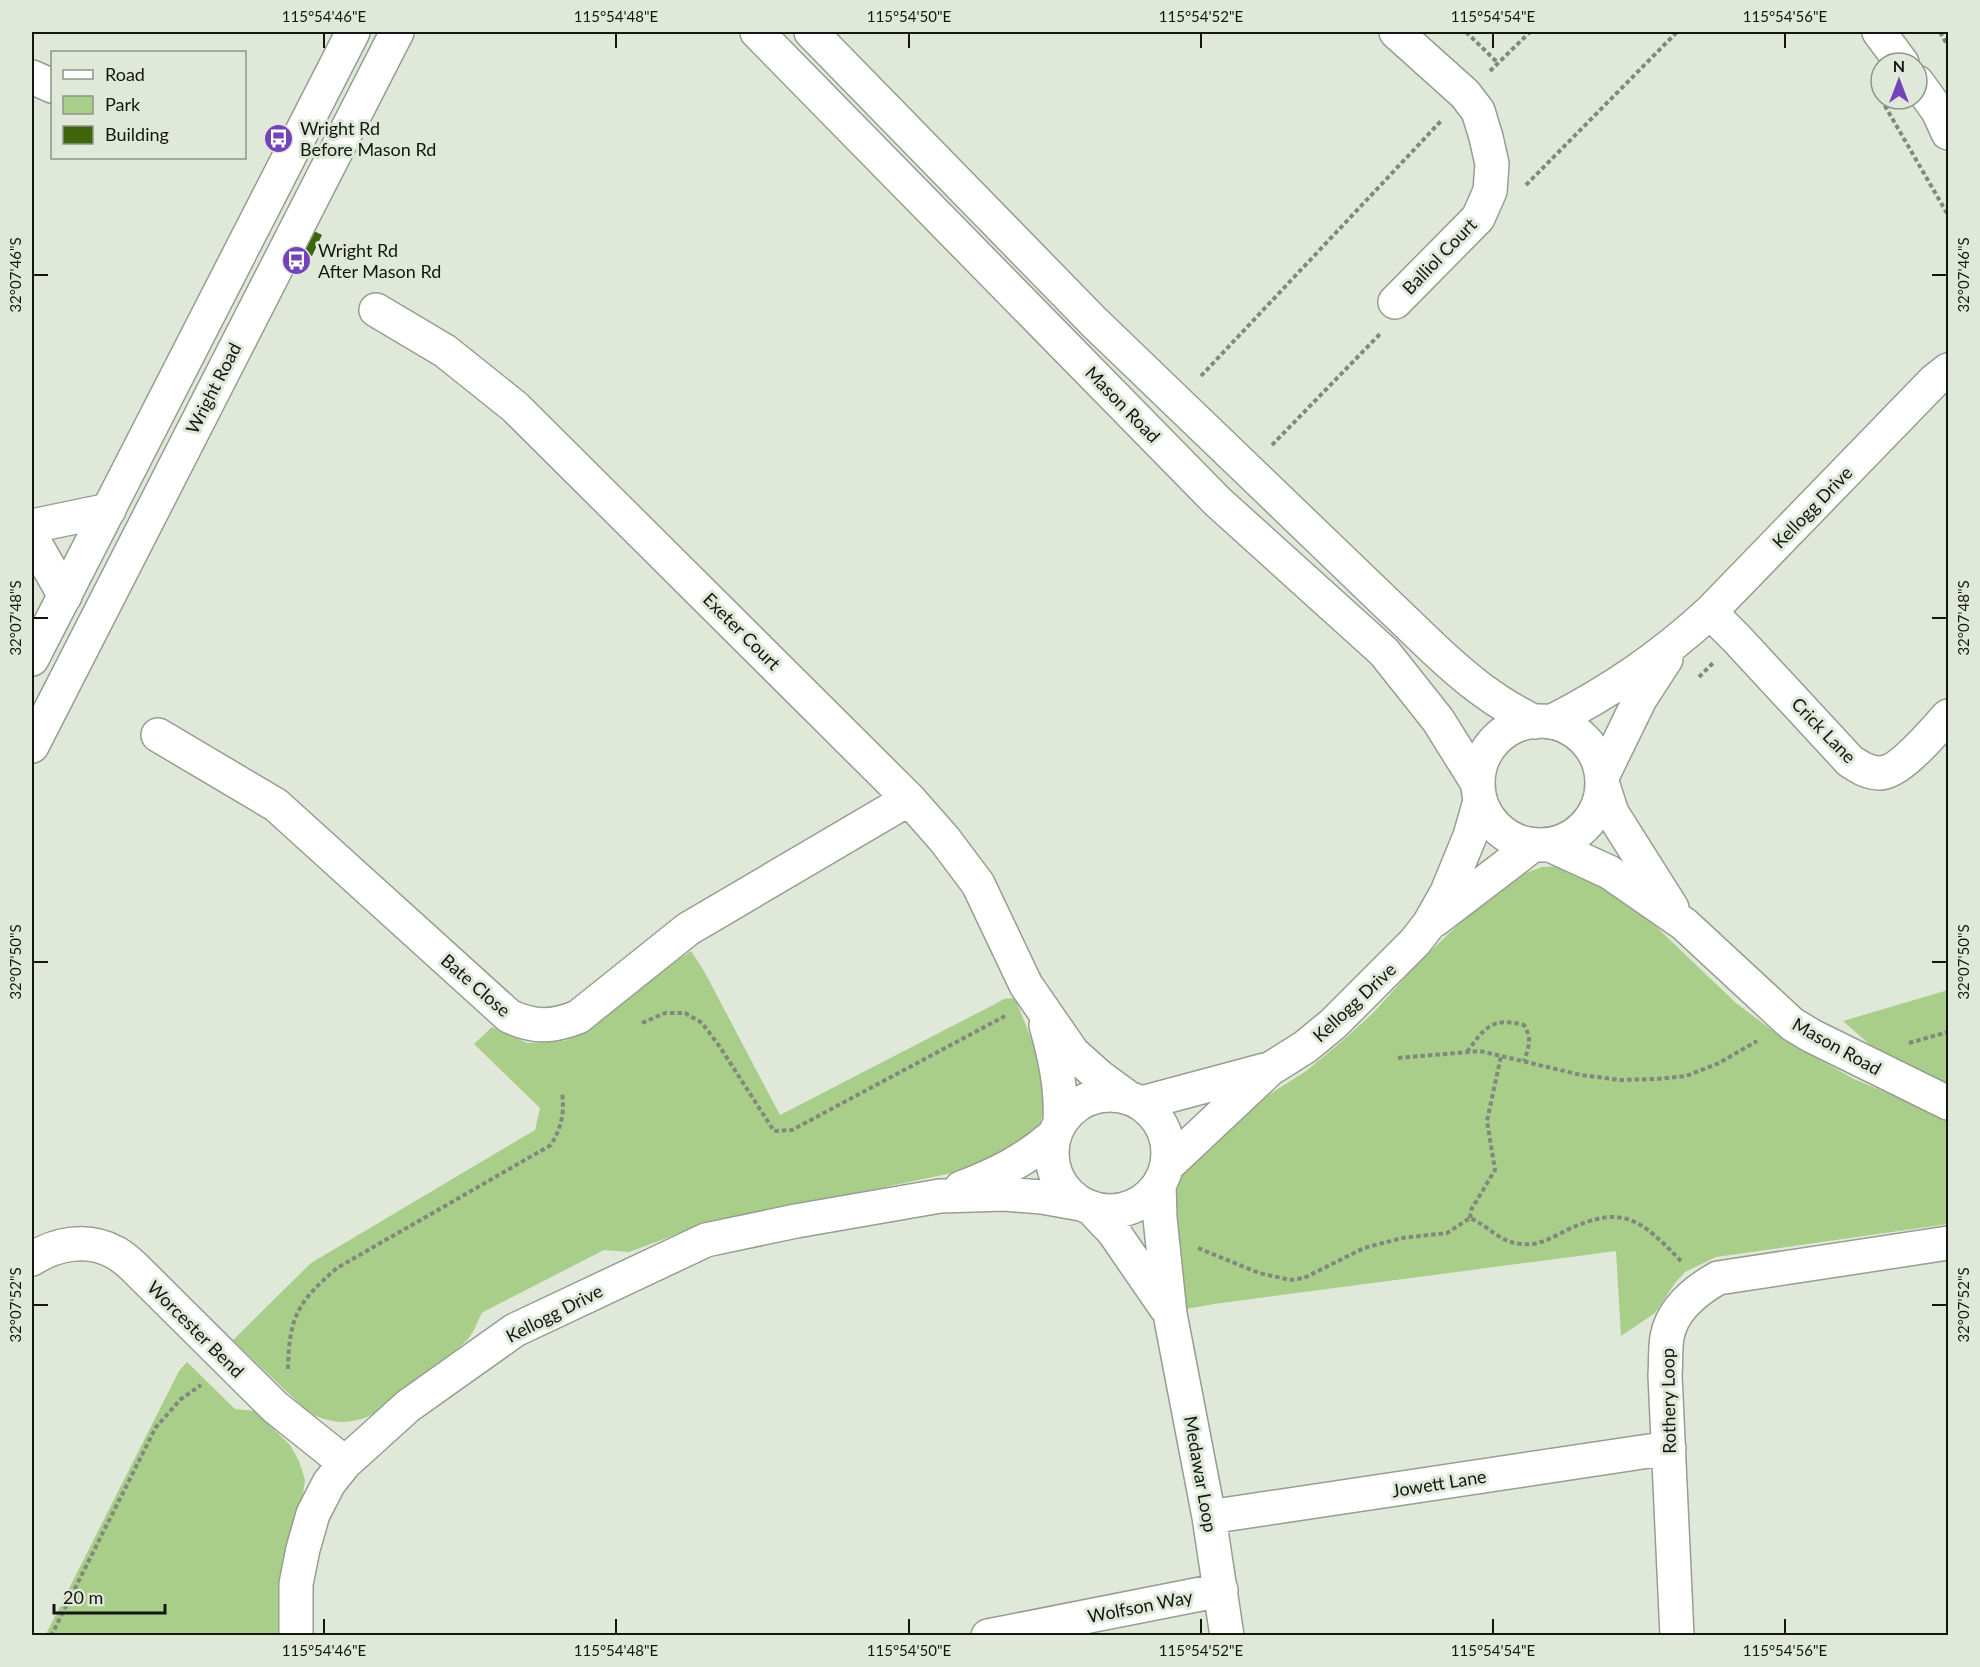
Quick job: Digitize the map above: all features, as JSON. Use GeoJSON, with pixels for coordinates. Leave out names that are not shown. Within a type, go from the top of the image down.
{"type":"FeatureCollection","features":[{"type":"Feature","properties":{"kind":"street","name":"Wright Road"},"geometry":{"type":"LineString","coordinates":[[32,659],[353,32]]}},
{"type":"Feature","properties":{"kind":"street","name":"Wright Road"},"geometry":{"type":"LineString","coordinates":[[32,746],[397,32]]}},
{"type":"Feature","properties":{"kind":"street","name":"Mason Road"},"geometry":{"type":"LineString","coordinates":[[758,32],[1218,502],[1384,652],[1438,720],[1479,793]]}},
{"type":"Feature","properties":{"kind":"street","name":"Mason Road"},"geometry":{"type":"LineString","coordinates":[[811,32],[1094,322],[1433,648],[1472,684],[1511,710],[1543,722]]}},
{"type":"Feature","properties":{"kind":"street","name":"Balliol Court"},"geometry":{"type":"LineString","coordinates":[[1395,302],[1478,218],[1490,192],[1492,164],[1478,111],[1466,94],[1396,32]]}},
{"type":"Feature","properties":{"kind":"street"},"geometry":{"type":"LineString","coordinates":[[1879,32],[1893,51]]}},
{"type":"Feature","properties":{"kind":"street"},"geometry":{"type":"LineString","coordinates":[[32,77],[51,86]]}},
{"type":"Feature","properties":{"kind":"street"},"geometry":{"type":"LineString","coordinates":[[1929,99],[1938,111],[1948,133]]}},
{"type":"Feature","properties":{"kind":"street","name":"Exeter Court"},"geometry":{"type":"LineString","coordinates":[[376,309],[445,351],[515,407],[909,799],[945,840],[978,884],[1026,985],[1073,1053],[1100,1077],[1134,1100]]}},
{"type":"Feature","properties":{"kind":"street","name":"Kellogg Drive"},"geometry":{"type":"LineString","coordinates":[[1543,722],[1598,698],[1675,644],[1710,612],[1934,381],[1948,370]]}},
{"type":"Feature","properties":{"kind":"street"},"geometry":{"type":"LineString","coordinates":[[32,526],[109,510]]}},
{"type":"Feature","properties":{"kind":"street"},"geometry":{"type":"LineString","coordinates":[[32,538],[65,596]]}},
{"type":"Feature","properties":{"kind":"street","name":"Crick Lane"},"geometry":{"type":"LineString","coordinates":[[1710,612],[1850,760],[1867,771],[1882,774],[1896,767],[1948,716]]}},
{"type":"Feature","properties":{"kind":"street","name":"Kellogg Drive"},"geometry":{"type":"LineString","coordinates":[[1602,780],[1640,699],[1675,644]]}},
{"type":"Feature","properties":{"kind":"street"},"geometry":{"type":"LineString","coordinates":[[1543,722],[1562,725],[1581,737],[1595,756],[1602,780],[1599,801],[1592,818],[1573,836],[1541,845],[1519,842],[1494,826],[1486,814],[1479,793],[1482,761],[1494,741],[1513,728],[1543,722]]}},
{"type":"Feature","properties":{"kind":"street","name":"Bate Close"},"geometry":{"type":"LineString","coordinates":[[158,735],[276,805],[509,1016],[525,1024],[560,1024],[578,1017],[688,929],[909,799]]}},
{"type":"Feature","properties":{"kind":"street","name":"Mason Road"},"geometry":{"type":"LineString","coordinates":[[1602,780],[1612,813],[1684,924]]}},
{"type":"Feature","properties":{"kind":"street","name":"Kellogg Drive"},"geometry":{"type":"LineString","coordinates":[[1163,1174],[1270,1069],[1305,1047],[1334,1024],[1408,950],[1429,924],[1457,869],[1470,836],[1479,793]]}},
{"type":"Feature","properties":{"kind":"street","name":"Mason Road"},"geometry":{"type":"LineString","coordinates":[[1541,845],[1609,872],[1684,924],[1792,1024],[1948,1103]]}},
{"type":"Feature","properties":{"kind":"street","name":"Kellogg Drive"},"geometry":{"type":"LineString","coordinates":[[1429,924],[1541,845]]}},
{"type":"Feature","properties":{"kind":"street","name":"Exeter Court"},"geometry":{"type":"LineString","coordinates":[[1043,1011],[1056,1064],[1061,1105],[1056,1129]]}},
{"type":"Feature","properties":{"kind":"street","name":"Kellogg Drive"},"geometry":{"type":"LineString","coordinates":[[1134,1100],[1270,1069]]}},
{"type":"Feature","properties":{"kind":"street"},"geometry":{"type":"LineString","coordinates":[[1108,1094],[1134,1100],[1155,1115],[1164,1129],[1168,1147],[1163,1174],[1150,1196],[1135,1206],[1118,1211],[1100,1211],[1085,1206],[1065,1191],[1055,1174],[1051,1155],[1056,1129],[1075,1105],[1092,1097],[1108,1094]]}},
{"type":"Feature","properties":{"kind":"street","name":"Kellogg Drive"},"geometry":{"type":"LineString","coordinates":[[940,1196],[1012,1167],[1034,1152],[1056,1129]]}},
{"type":"Feature","properties":{"kind":"street","name":"Medawar Loop"},"geometry":{"type":"LineString","coordinates":[[1163,1174],[1160,1218],[1170,1314],[1209,1517],[1227,1635]]}},
{"type":"Feature","properties":{"kind":"street","name":"Kellogg Drive"},"geometry":{"type":"LineString","coordinates":[[296,1635],[296,1584],[303,1549],[313,1514],[329,1483],[345,1463],[408,1406],[515,1330],[706,1240],[796,1221],[940,1196],[1004,1194],[1042,1197],[1085,1206]]}},
{"type":"Feature","properties":{"kind":"street","name":"Medawar Loop"},"geometry":{"type":"LineString","coordinates":[[1085,1206],[1121,1242],[1170,1314]]}},
{"type":"Feature","properties":{"kind":"street","name":"Rothery Loop"},"geometry":{"type":"LineString","coordinates":[[1677,1635],[1665,1375],[1667,1336],[1677,1313],[1695,1291],[1718,1278],[1948,1243]]}},
{"type":"Feature","properties":{"kind":"street","name":"Worcester Bend"},"geometry":{"type":"LineString","coordinates":[[32,1259],[51,1249],[68,1244],[91,1245],[114,1252],[133,1266],[275,1407],[345,1463]]}},
{"type":"Feature","properties":{"kind":"street","name":"Jowett Lane"},"geometry":{"type":"LineString","coordinates":[[1209,1517],[1669,1448]]}},
{"type":"Feature","properties":{"kind":"street","name":"Wolfson Way"},"geometry":{"type":"LineString","coordinates":[[988,1635],[1221,1590]]}},
{"type":"Feature","properties":{"kind":"path"},"geometry":{"type":"LineString","coordinates":[[1466,32],[1498,63]]}},
{"type":"Feature","properties":{"kind":"path"},"geometry":{"type":"LineString","coordinates":[[1199,379],[1466,94],[1530,32]]}},
{"type":"Feature","properties":{"kind":"path"},"geometry":{"type":"LineString","coordinates":[[1940,32],[1948,45]]}},
{"type":"Feature","properties":{"kind":"path"},"geometry":{"type":"LineString","coordinates":[[1888,111],[1948,215]]}},
{"type":"Feature","properties":{"kind":"path"},"geometry":{"type":"LineString","coordinates":[[642,1023],[665,1013],[685,1013],[702,1023],[774,1131],[792,1130],[1008,1014]]}},
{"type":"Feature","properties":{"kind":"path"},"geometry":{"type":"LineString","coordinates":[[1467,1052],[1483,1029],[1497,1022],[1510,1021],[1524,1025],[1529,1033],[1530,1044],[1524,1061]]}},
{"type":"Feature","properties":{"kind":"path"},"geometry":{"type":"LineString","coordinates":[[1905,1044],[1948,1032]]}},
{"type":"Feature","properties":{"kind":"path"},"geometry":{"type":"LineString","coordinates":[[1398,1058],[1480,1051],[1581,1075],[1621,1080],[1657,1079],[1686,1076],[1719,1063],[1748,1048],[1766,1035]]}},
{"type":"Feature","properties":{"kind":"path"},"geometry":{"type":"LineString","coordinates":[[1470,1218],[1471,1210],[1495,1170],[1487,1121],[1501,1056]]}},
{"type":"Feature","properties":{"kind":"path"},"geometry":{"type":"LineString","coordinates":[[288,1370],[289,1340],[296,1314],[313,1289],[337,1268],[551,1145],[560,1129],[564,1106],[562,1093]]}},
{"type":"Feature","properties":{"kind":"path"},"geometry":{"type":"LineString","coordinates":[[1470,1218],[1478,1221],[1497,1237],[1521,1244],[1544,1241],[1592,1221],[1611,1217],[1628,1218],[1642,1224],[1655,1234],[1685,1265]]}},
{"type":"Feature","properties":{"kind":"path"},"geometry":{"type":"LineString","coordinates":[[1196,1247],[1259,1273],[1290,1280],[1304,1278],[1365,1248],[1402,1238],[1446,1233],[1470,1218]]}},
{"type":"Feature","properties":{"kind":"path"},"geometry":{"type":"LineString","coordinates":[[51,1635],[156,1427],[181,1400],[201,1385]]}},
{"type":"Feature","properties":{"kind":"green space"},"geometry":{"type":"Polygon","coordinates":[[[1559,866],[1580,871],[1647,918],[1736,1003],[1785,1040],[1854,1079],[1930,1111],[1948,1116],[1948,1224],[1716,1257],[1685,1272],[1655,1313],[1621,1336],[1616,1251],[1186,1309],[1175,1210],[1177,1186],[1184,1167],[1240,1113],[1306,1071],[1340,1043],[1373,1013],[1420,961],[1481,903],[1520,875],[1542,867],[1559,866]]]}},
{"type":"Feature","properties":{"kind":"green space"},"geometry":{"type":"Polygon","coordinates":[[[691,951],[704,971],[780,1115],[1004,999],[1015,998],[1043,1076],[1044,1108],[1039,1128],[1012,1152],[957,1172],[699,1226],[629,1252],[604,1250],[483,1312],[472,1333],[463,1344],[389,1404],[360,1419],[344,1422],[327,1420],[308,1412],[233,1340],[311,1263],[535,1130],[540,1108],[474,1044],[492,1027],[527,1043],[565,1041],[587,1031],[667,967],[691,951]]]}},
{"type":"Feature","properties":{"kind":"green space"},"geometry":{"type":"Polygon","coordinates":[[[1948,990],[1948,1084],[1915,1072],[1876,1050],[1843,1021],[1948,990]]]}},
{"type":"Feature","properties":{"kind":"green space"},"geometry":{"type":"Polygon","coordinates":[[[187,1362],[235,1409],[255,1411],[290,1445],[299,1461],[305,1480],[281,1635],[45,1636],[179,1371],[187,1362]]]}},
{"type":"Feature","properties":{"kind":"building"},"geometry":{"type":"Polygon","coordinates":[[[310,229],[322,235],[312,256],[299,250],[310,229]]]}},
{"type":"Feature","properties":{"kind":"place","name":"Wright Rd Before Mason Rd"},"geometry":{"type":"Point","coordinates":[279,138]}},
{"type":"Feature","properties":{"kind":"place","name":"Wright Rd After Mason Rd"},"geometry":{"type":"Point","coordinates":[297,260]}}]}
